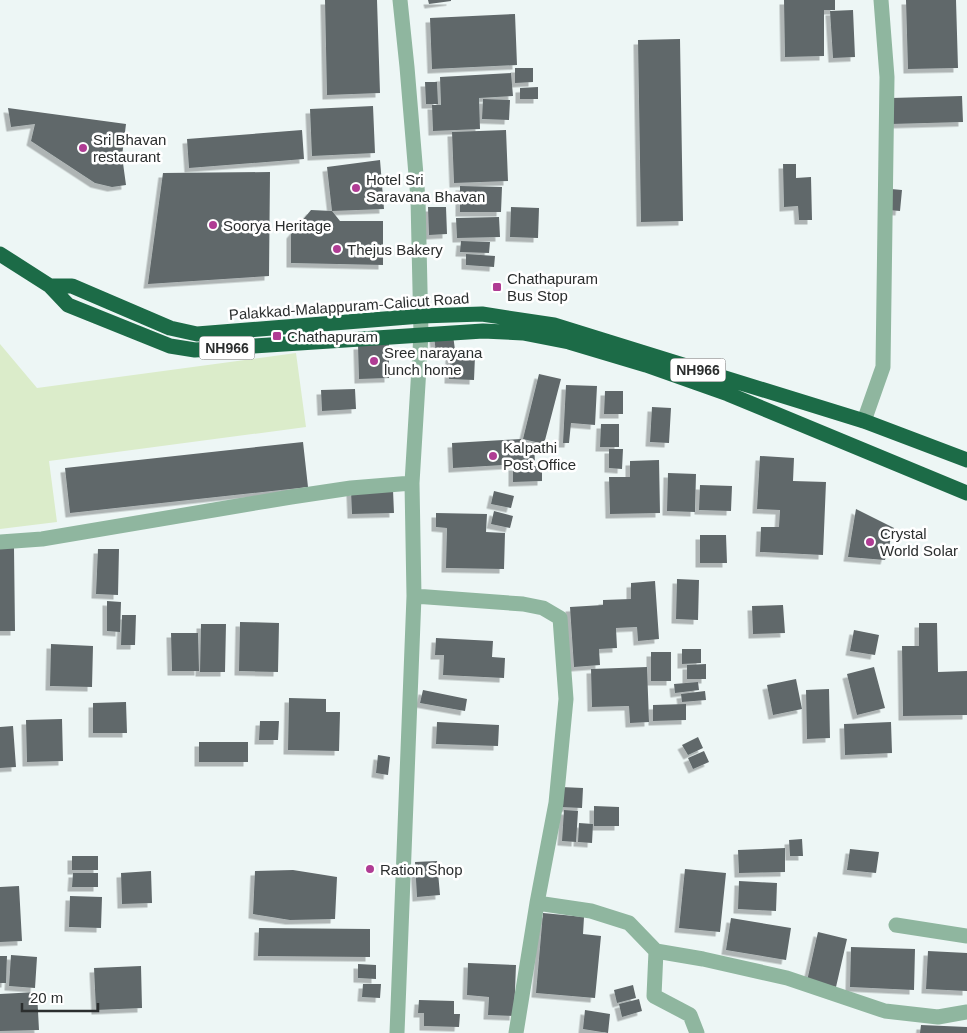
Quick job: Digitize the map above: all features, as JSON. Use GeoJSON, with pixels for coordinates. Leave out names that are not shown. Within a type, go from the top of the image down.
{"type":"FeatureCollection","features":[{"type":"Feature","properties":{"kind":"highway","name":"Palakkad-Malappuram-Calicut Road"},"geometry":{"type":"LineString","coordinates":[[0,254],[50,286],[68,305],[170,346],[195,350],[483,331],[523,333],[569,342],[646,365],[728,394],[967,493]]}},
{"type":"Feature","properties":{"kind":"highway","name":"Palakkad-Malappuram-Calicut Road"},"geometry":{"type":"LineString","coordinates":[[50,286],[72,286],[170,328],[197,334],[421,316],[482,314],[554,325],[864,421],[967,460]]}},
{"type":"Feature","properties":{"kind":"street"},"geometry":{"type":"LineString","coordinates":[[398,1033],[414,596],[412,483],[421,334],[418,199],[400,0]]}},
{"type":"Feature","properties":{"kind":"street"},"geometry":{"type":"LineString","coordinates":[[864,421],[883,367],[887,76],[881,0]]}},
{"type":"Feature","properties":{"kind":"street"},"geometry":{"type":"LineString","coordinates":[[0,542],[42,539],[343,489],[412,483]]}},
{"type":"Feature","properties":{"kind":"street"},"geometry":{"type":"LineString","coordinates":[[414,596],[523,604],[543,608],[560,618],[566,699],[556,803],[516,1033]]}},
{"type":"Feature","properties":{"kind":"street"},"geometry":{"type":"LineString","coordinates":[[537,904],[591,911],[629,923],[656,951],[703,959],[787,978],[885,1011],[938,1017],[967,1012]]}},
{"type":"Feature","properties":{"kind":"street"},"geometry":{"type":"LineString","coordinates":[[896,926],[967,936]]}},
{"type":"Feature","properties":{"kind":"street"},"geometry":{"type":"LineString","coordinates":[[656,951],[654,996],[690,1015],[697,1033]]}},
{"type":"Feature","properties":{"kind":"green space"},"geometry":{"type":"Polygon","coordinates":[[[0,344],[37,388],[296,353],[306,427],[49,461],[57,522],[0,529],[0,344]]]}},
{"type":"Feature","properties":{"kind":"building"},"geometry":{"type":"Polygon","coordinates":[[[325,0],[377,0],[380,93],[327,95],[325,0]]]}},
{"type":"Feature","properties":{"kind":"building"},"geometry":{"type":"Polygon","coordinates":[[[428,0],[451,0],[451,1],[429,4],[428,0]]]}},
{"type":"Feature","properties":{"kind":"building"},"geometry":{"type":"Polygon","coordinates":[[[784,0],[835,0],[835,10],[824,10],[824,56],[785,57],[784,0]]]}},
{"type":"Feature","properties":{"kind":"building"},"geometry":{"type":"Polygon","coordinates":[[[906,0],[956,0],[958,68],[908,69],[906,0]]]}},
{"type":"Feature","properties":{"kind":"building"},"geometry":{"type":"Polygon","coordinates":[[[853,10],[855,57],[833,58],[830,11],[853,10]]]}},
{"type":"Feature","properties":{"kind":"building"},"geometry":{"type":"Polygon","coordinates":[[[515,14],[517,65],[432,69],[430,18],[515,14]]]}},
{"type":"Feature","properties":{"kind":"building"},"geometry":{"type":"Polygon","coordinates":[[[680,39],[683,221],[641,222],[638,40],[680,39]]]}},
{"type":"Feature","properties":{"kind":"building"},"geometry":{"type":"Polygon","coordinates":[[[515,68],[533,68],[533,82],[515,83],[515,68]]]}},
{"type":"Feature","properties":{"kind":"building"},"geometry":{"type":"Polygon","coordinates":[[[511,73],[513,96],[479,98],[480,129],[433,131],[432,105],[441,105],[440,77],[511,73]]]}},
{"type":"Feature","properties":{"kind":"building"},"geometry":{"type":"Polygon","coordinates":[[[425,82],[437,82],[438,104],[426,104],[425,82]]]}},
{"type":"Feature","properties":{"kind":"building"},"geometry":{"type":"Polygon","coordinates":[[[538,87],[538,99],[520,99],[520,88],[538,87]]]}},
{"type":"Feature","properties":{"kind":"building"},"geometry":{"type":"Polygon","coordinates":[[[962,96],[963,122],[891,124],[891,98],[962,96]]]}},
{"type":"Feature","properties":{"kind":"building"},"geometry":{"type":"Polygon","coordinates":[[[483,99],[510,100],[509,120],[482,119],[483,99]]]}},
{"type":"Feature","properties":{"kind":"building"},"geometry":{"type":"Polygon","coordinates":[[[373,106],[375,153],[312,156],[310,109],[373,106]]]}},
{"type":"Feature","properties":{"kind":"building","name":"Sri Bhavan restaurant"},"geometry":{"type":"Polygon","coordinates":[[[8,108],[126,124],[122,156],[126,185],[112,187],[95,183],[31,141],[35,124],[11,127],[8,108]]]}},
{"type":"Feature","properties":{"kind":"building"},"geometry":{"type":"Polygon","coordinates":[[[302,130],[304,159],[189,168],[187,139],[302,130]]]}},
{"type":"Feature","properties":{"kind":"building"},"geometry":{"type":"Polygon","coordinates":[[[506,130],[508,181],[454,183],[452,132],[506,130]]]}},
{"type":"Feature","properties":{"kind":"building","name":"Hotel Sri Saravana Bhavan"},"geometry":{"type":"Polygon","coordinates":[[[380,160],[384,209],[332,211],[327,167],[380,160]]]}},
{"type":"Feature","properties":{"kind":"building"},"geometry":{"type":"Polygon","coordinates":[[[783,164],[796,164],[796,178],[811,177],[812,220],[799,220],[798,206],[784,207],[783,164]]]}},
{"type":"Feature","properties":{"kind":"building","name":"Soorya Heritage"},"geometry":{"type":"Polygon","coordinates":[[[270,172],[269,276],[148,284],[163,173],[270,172]]]}},
{"type":"Feature","properties":{"kind":"building"},"geometry":{"type":"Polygon","coordinates":[[[460,186],[502,187],[501,212],[460,212],[460,186]]]}},
{"type":"Feature","properties":{"kind":"building"},"geometry":{"type":"Polygon","coordinates":[[[891,189],[902,190],[900,211],[888,210],[891,189]]]}},
{"type":"Feature","properties":{"kind":"building"},"geometry":{"type":"Polygon","coordinates":[[[428,207],[446,207],[447,234],[429,235],[428,207]]]}},
{"type":"Feature","properties":{"kind":"building"},"geometry":{"type":"Polygon","coordinates":[[[511,207],[539,208],[538,238],[510,237],[511,207]]]}},
{"type":"Feature","properties":{"kind":"building","name":"Thejus Bakery"},"geometry":{"type":"Polygon","coordinates":[[[311,210],[332,211],[340,221],[383,221],[383,265],[291,263],[291,234],[311,210]]]}},
{"type":"Feature","properties":{"kind":"building"},"geometry":{"type":"Polygon","coordinates":[[[499,217],[500,237],[457,238],[456,218],[499,217]]]}},
{"type":"Feature","properties":{"kind":"building"},"geometry":{"type":"Polygon","coordinates":[[[461,241],[490,242],[489,253],[460,252],[461,241]]]}},
{"type":"Feature","properties":{"kind":"building"},"geometry":{"type":"Polygon","coordinates":[[[466,254],[495,256],[494,267],[466,265],[466,254]]]}},
{"type":"Feature","properties":{"kind":"building"},"geometry":{"type":"Polygon","coordinates":[[[453,335],[455,350],[436,352],[434,337],[453,335]]]}},
{"type":"Feature","properties":{"kind":"building","name":"Sree narayana lunch home"},"geometry":{"type":"Polygon","coordinates":[[[389,344],[389,378],[359,379],[358,345],[389,344]]]}},
{"type":"Feature","properties":{"kind":"building"},"geometry":{"type":"Polygon","coordinates":[[[450,355],[475,356],[474,380],[449,379],[450,355]]]}},
{"type":"Feature","properties":{"kind":"building"},"geometry":{"type":"Polygon","coordinates":[[[539,374],[561,379],[544,444],[523,439],[539,374]]]}},
{"type":"Feature","properties":{"kind":"building"},"geometry":{"type":"Polygon","coordinates":[[[566,385],[597,386],[595,425],[571,423],[569,443],[563,443],[566,385]]]}},
{"type":"Feature","properties":{"kind":"building"},"geometry":{"type":"Polygon","coordinates":[[[355,389],[356,409],[322,411],[321,390],[355,389]]]}},
{"type":"Feature","properties":{"kind":"building"},"geometry":{"type":"Polygon","coordinates":[[[605,391],[623,391],[623,414],[604,414],[605,391]]]}},
{"type":"Feature","properties":{"kind":"building"},"geometry":{"type":"Polygon","coordinates":[[[652,407],[671,408],[669,443],[650,442],[652,407]]]}},
{"type":"Feature","properties":{"kind":"building"},"geometry":{"type":"Polygon","coordinates":[[[601,424],[619,424],[619,447],[600,447],[601,424]]]}},
{"type":"Feature","properties":{"kind":"building","name":"Kalpathi Post Office"},"geometry":{"type":"Polygon","coordinates":[[[521,439],[521,445],[534,444],[535,463],[453,468],[452,443],[521,439]]]}},
{"type":"Feature","properties":{"kind":"building"},"geometry":{"type":"Polygon","coordinates":[[[303,442],[308,487],[70,513],[65,468],[303,442]]]}},
{"type":"Feature","properties":{"kind":"building"},"geometry":{"type":"Polygon","coordinates":[[[609,449],[623,449],[622,469],[609,468],[609,449]]]}},
{"type":"Feature","properties":{"kind":"building"},"geometry":{"type":"Polygon","coordinates":[[[760,456],[794,458],[793,481],[826,482],[823,555],[760,552],[761,527],[779,527],[780,510],[757,509],[760,456]]]}},
{"type":"Feature","properties":{"kind":"building"},"geometry":{"type":"Polygon","coordinates":[[[659,460],[660,513],[610,514],[609,477],[630,477],[630,461],[659,460]]]}},
{"type":"Feature","properties":{"kind":"building"},"geometry":{"type":"Polygon","coordinates":[[[513,466],[542,466],[542,481],[513,482],[513,466]]]}},
{"type":"Feature","properties":{"kind":"building"},"geometry":{"type":"Polygon","coordinates":[[[668,473],[696,474],[695,512],[667,511],[668,473]]]}},
{"type":"Feature","properties":{"kind":"building"},"geometry":{"type":"Polygon","coordinates":[[[700,485],[732,486],[731,511],[699,510],[700,485]]]}},
{"type":"Feature","properties":{"kind":"building"},"geometry":{"type":"Polygon","coordinates":[[[393,490],[394,513],[352,514],[351,491],[393,490]]]}},
{"type":"Feature","properties":{"kind":"building"},"geometry":{"type":"Polygon","coordinates":[[[494,491],[514,496],[511,508],[491,504],[494,491]]]}},
{"type":"Feature","properties":{"kind":"building","name":"Crystal World Solar"},"geometry":{"type":"Polygon","coordinates":[[[856,509],[894,528],[885,560],[848,557],[856,509]]]}},
{"type":"Feature","properties":{"kind":"building"},"geometry":{"type":"Polygon","coordinates":[[[494,511],[513,516],[510,528],[491,524],[494,511]]]}},
{"type":"Feature","properties":{"kind":"building"},"geometry":{"type":"Polygon","coordinates":[[[436,513],[487,514],[486,532],[505,533],[504,569],[446,568],[447,528],[436,527],[436,513]]]}},
{"type":"Feature","properties":{"kind":"building"},"geometry":{"type":"Polygon","coordinates":[[[700,535],[726,535],[727,563],[700,563],[700,535]]]}},
{"type":"Feature","properties":{"kind":"building"},"geometry":{"type":"Polygon","coordinates":[[[0,548],[14,548],[15,631],[0,631],[0,548]]]}},
{"type":"Feature","properties":{"kind":"building"},"geometry":{"type":"Polygon","coordinates":[[[98,549],[119,549],[118,595],[96,594],[98,549]]]}},
{"type":"Feature","properties":{"kind":"building"},"geometry":{"type":"Polygon","coordinates":[[[677,579],[699,580],[698,620],[676,619],[677,579]]]}},
{"type":"Feature","properties":{"kind":"building"},"geometry":{"type":"Polygon","coordinates":[[[655,581],[659,639],[638,641],[637,627],[616,628],[617,648],[599,649],[600,665],[574,667],[570,607],[603,605],[603,600],[631,599],[631,583],[655,581]]]}},
{"type":"Feature","properties":{"kind":"building"},"geometry":{"type":"Polygon","coordinates":[[[107,601],[121,602],[120,632],[107,631],[107,601]]]}},
{"type":"Feature","properties":{"kind":"building"},"geometry":{"type":"Polygon","coordinates":[[[783,605],[785,633],[753,634],[752,606],[783,605]]]}},
{"type":"Feature","properties":{"kind":"building"},"geometry":{"type":"Polygon","coordinates":[[[122,615],[136,615],[135,645],[121,645],[122,615]]]}},
{"type":"Feature","properties":{"kind":"building"},"geometry":{"type":"Polygon","coordinates":[[[240,622],[279,623],[278,672],[239,671],[240,622]]]}},
{"type":"Feature","properties":{"kind":"building"},"geometry":{"type":"Polygon","coordinates":[[[919,623],[937,623],[938,672],[967,671],[967,715],[903,716],[902,646],[919,646],[919,623]]]}},
{"type":"Feature","properties":{"kind":"building"},"geometry":{"type":"Polygon","coordinates":[[[201,624],[226,624],[225,672],[200,672],[201,624]]]}},
{"type":"Feature","properties":{"kind":"building"},"geometry":{"type":"Polygon","coordinates":[[[854,630],[879,635],[875,655],[850,651],[854,630]]]}},
{"type":"Feature","properties":{"kind":"building"},"geometry":{"type":"Polygon","coordinates":[[[171,633],[198,633],[199,671],[172,671],[171,633]]]}},
{"type":"Feature","properties":{"kind":"building"},"geometry":{"type":"Polygon","coordinates":[[[436,638],[493,641],[492,657],[505,658],[504,678],[443,675],[444,655],[435,655],[436,638]]]}},
{"type":"Feature","properties":{"kind":"building"},"geometry":{"type":"Polygon","coordinates":[[[51,644],[93,646],[92,687],[50,686],[51,644]]]}},
{"type":"Feature","properties":{"kind":"building"},"geometry":{"type":"Polygon","coordinates":[[[682,649],[701,649],[701,663],[682,664],[682,649]]]}},
{"type":"Feature","properties":{"kind":"building"},"geometry":{"type":"Polygon","coordinates":[[[651,652],[671,652],[671,681],[651,681],[651,652]]]}},
{"type":"Feature","properties":{"kind":"building"},"geometry":{"type":"Polygon","coordinates":[[[706,664],[706,679],[687,679],[687,665],[706,664]]]}},
{"type":"Feature","properties":{"kind":"building"},"geometry":{"type":"Polygon","coordinates":[[[647,667],[649,722],[630,723],[629,706],[592,707],[591,669],[647,667]]]}},
{"type":"Feature","properties":{"kind":"building"},"geometry":{"type":"Polygon","coordinates":[[[874,667],[885,708],[857,715],[847,674],[874,667]]]}},
{"type":"Feature","properties":{"kind":"building"},"geometry":{"type":"Polygon","coordinates":[[[796,679],[802,709],[773,715],[767,685],[796,679]]]}},
{"type":"Feature","properties":{"kind":"building"},"geometry":{"type":"Polygon","coordinates":[[[698,682],[699,690],[675,693],[674,684],[698,682]]]}},
{"type":"Feature","properties":{"kind":"building"},"geometry":{"type":"Polygon","coordinates":[[[829,689],[830,738],[807,739],[806,690],[829,689]]]}},
{"type":"Feature","properties":{"kind":"building"},"geometry":{"type":"Polygon","coordinates":[[[423,690],[467,699],[465,711],[420,703],[423,690]]]}},
{"type":"Feature","properties":{"kind":"building"},"geometry":{"type":"Polygon","coordinates":[[[705,691],[706,700],[682,702],[681,694],[705,691]]]}},
{"type":"Feature","properties":{"kind":"building"},"geometry":{"type":"Polygon","coordinates":[[[289,698],[326,699],[326,712],[340,712],[339,751],[288,750],[289,698]]]}},
{"type":"Feature","properties":{"kind":"building"},"geometry":{"type":"Polygon","coordinates":[[[126,702],[127,733],[93,733],[93,703],[126,702]]]}},
{"type":"Feature","properties":{"kind":"building"},"geometry":{"type":"Polygon","coordinates":[[[686,704],[686,720],[653,721],[653,705],[686,704]]]}},
{"type":"Feature","properties":{"kind":"building"},"geometry":{"type":"Polygon","coordinates":[[[62,719],[63,761],[27,762],[26,720],[62,719]]]}},
{"type":"Feature","properties":{"kind":"building"},"geometry":{"type":"Polygon","coordinates":[[[260,721],[279,721],[278,740],[259,740],[260,721]]]}},
{"type":"Feature","properties":{"kind":"building"},"geometry":{"type":"Polygon","coordinates":[[[437,722],[499,725],[498,746],[436,744],[437,722]]]}},
{"type":"Feature","properties":{"kind":"building"},"geometry":{"type":"Polygon","coordinates":[[[891,722],[892,753],[845,755],[844,724],[891,722]]]}},
{"type":"Feature","properties":{"kind":"building"},"geometry":{"type":"Polygon","coordinates":[[[13,726],[16,767],[0,768],[0,727],[13,726]]]}},
{"type":"Feature","properties":{"kind":"building"},"geometry":{"type":"Polygon","coordinates":[[[698,737],[703,748],[688,755],[682,745],[698,737]]]}},
{"type":"Feature","properties":{"kind":"building"},"geometry":{"type":"Polygon","coordinates":[[[199,742],[248,742],[248,762],[199,762],[199,742]]]}},
{"type":"Feature","properties":{"kind":"building"},"geometry":{"type":"Polygon","coordinates":[[[704,751],[709,762],[693,769],[688,758],[704,751]]]}},
{"type":"Feature","properties":{"kind":"building"},"geometry":{"type":"Polygon","coordinates":[[[378,755],[390,757],[388,775],[376,773],[378,755]]]}},
{"type":"Feature","properties":{"kind":"building"},"geometry":{"type":"Polygon","coordinates":[[[561,787],[583,788],[582,808],[560,807],[561,787]]]}},
{"type":"Feature","properties":{"kind":"building"},"geometry":{"type":"Polygon","coordinates":[[[594,806],[619,807],[619,826],[594,826],[594,806]]]}},
{"type":"Feature","properties":{"kind":"building"},"geometry":{"type":"Polygon","coordinates":[[[564,810],[578,811],[576,842],[562,841],[564,810]]]}},
{"type":"Feature","properties":{"kind":"building"},"geometry":{"type":"Polygon","coordinates":[[[579,823],[593,824],[592,843],[578,842],[579,823]]]}},
{"type":"Feature","properties":{"kind":"building"},"geometry":{"type":"Polygon","coordinates":[[[802,839],[803,856],[790,856],[789,840],[802,839]]]}},
{"type":"Feature","properties":{"kind":"building"},"geometry":{"type":"Polygon","coordinates":[[[785,848],[785,872],[739,873],[738,850],[785,848]]]}},
{"type":"Feature","properties":{"kind":"building"},"geometry":{"type":"Polygon","coordinates":[[[850,849],[879,852],[876,873],[847,870],[850,849]]]}},
{"type":"Feature","properties":{"kind":"building"},"geometry":{"type":"Polygon","coordinates":[[[72,856],[98,856],[98,870],[72,870],[72,856]]]}},
{"type":"Feature","properties":{"kind":"building"},"geometry":{"type":"Polygon","coordinates":[[[437,861],[440,895],[417,897],[415,862],[437,861]]]}},
{"type":"Feature","properties":{"kind":"building"},"geometry":{"type":"Polygon","coordinates":[[[685,869],[726,873],[720,932],[679,928],[685,869]]]}},
{"type":"Feature","properties":{"kind":"building"},"geometry":{"type":"Polygon","coordinates":[[[293,870],[337,877],[335,919],[290,920],[253,914],[255,871],[293,870]]]}},
{"type":"Feature","properties":{"kind":"building"},"geometry":{"type":"Polygon","coordinates":[[[151,871],[152,903],[122,904],[121,873],[151,871]]]}},
{"type":"Feature","properties":{"kind":"building"},"geometry":{"type":"Polygon","coordinates":[[[73,873],[98,873],[98,887],[72,887],[73,873]]]}},
{"type":"Feature","properties":{"kind":"building"},"geometry":{"type":"Polygon","coordinates":[[[739,881],[777,883],[776,911],[738,909],[739,881]]]}},
{"type":"Feature","properties":{"kind":"building"},"geometry":{"type":"Polygon","coordinates":[[[19,886],[22,941],[0,942],[0,887],[19,886]]]}},
{"type":"Feature","properties":{"kind":"building"},"geometry":{"type":"Polygon","coordinates":[[[70,896],[102,897],[101,928],[69,927],[70,896]]]}},
{"type":"Feature","properties":{"kind":"building"},"geometry":{"type":"Polygon","coordinates":[[[543,913],[584,917],[583,934],[601,936],[595,998],[536,993],[543,913]]]}},
{"type":"Feature","properties":{"kind":"building"},"geometry":{"type":"Polygon","coordinates":[[[731,918],[791,928],[786,960],[726,950],[731,918]]]}},
{"type":"Feature","properties":{"kind":"building"},"geometry":{"type":"Polygon","coordinates":[[[259,928],[370,929],[370,957],[258,956],[259,928]]]}},
{"type":"Feature","properties":{"kind":"building"},"geometry":{"type":"Polygon","coordinates":[[[818,932],[847,939],[836,987],[807,981],[818,932]]]}},
{"type":"Feature","properties":{"kind":"building"},"geometry":{"type":"Polygon","coordinates":[[[851,947],[915,949],[914,990],[850,987],[851,947]]]}},
{"type":"Feature","properties":{"kind":"building"},"geometry":{"type":"Polygon","coordinates":[[[928,951],[967,953],[967,991],[926,989],[928,951]]]}},
{"type":"Feature","properties":{"kind":"building"},"geometry":{"type":"Polygon","coordinates":[[[11,955],[37,957],[35,988],[9,986],[11,955]]]}},
{"type":"Feature","properties":{"kind":"building"},"geometry":{"type":"Polygon","coordinates":[[[0,956],[7,956],[6,983],[0,983],[0,956]]]}},
{"type":"Feature","properties":{"kind":"building"},"geometry":{"type":"Polygon","coordinates":[[[468,963],[516,965],[514,1016],[488,1015],[489,997],[467,995],[468,963]]]}},
{"type":"Feature","properties":{"kind":"building"},"geometry":{"type":"Polygon","coordinates":[[[358,964],[376,965],[376,979],[358,978],[358,964]]]}},
{"type":"Feature","properties":{"kind":"building"},"geometry":{"type":"Polygon","coordinates":[[[141,966],[142,1008],[96,1010],[94,968],[141,966]]]}},
{"type":"Feature","properties":{"kind":"building"},"geometry":{"type":"Polygon","coordinates":[[[363,984],[381,984],[380,998],[362,997],[363,984]]]}},
{"type":"Feature","properties":{"kind":"building"},"geometry":{"type":"Polygon","coordinates":[[[633,985],[636,998],[617,1003],[614,990],[633,985]]]}},
{"type":"Feature","properties":{"kind":"building"},"geometry":{"type":"Polygon","coordinates":[[[37,992],[39,1030],[0,1031],[0,994],[37,992]]]}},
{"type":"Feature","properties":{"kind":"building"},"geometry":{"type":"Polygon","coordinates":[[[639,999],[642,1011],[622,1017],[619,1004],[639,999]]]}},
{"type":"Feature","properties":{"kind":"building"},"geometry":{"type":"Polygon","coordinates":[[[419,1000],[454,1001],[454,1014],[460,1014],[459,1027],[424,1026],[424,1013],[418,1013],[419,1000]]]}},
{"type":"Feature","properties":{"kind":"building"},"geometry":{"type":"Polygon","coordinates":[[[585,1010],[610,1014],[608,1033],[583,1029],[585,1010]]]}},
{"type":"Feature","properties":{"kind":"building"},"geometry":{"type":"Polygon","coordinates":[[[921,1025],[967,1027],[967,1033],[920,1033],[921,1025]]]}},
{"type":"Feature","properties":{"kind":"place","name":"Sri Bhavan restaurant"},"geometry":{"type":"Point","coordinates":[83,148]}},
{"type":"Feature","properties":{"kind":"place","name":"Hotel Sri Saravana Bhavan"},"geometry":{"type":"Point","coordinates":[356,188]}},
{"type":"Feature","properties":{"kind":"place","name":"Soorya Heritage"},"geometry":{"type":"Point","coordinates":[213,225]}},
{"type":"Feature","properties":{"kind":"place","name":"Thejus Bakery"},"geometry":{"type":"Point","coordinates":[337,249]}},
{"type":"Feature","properties":{"kind":"place","name":"Chathapuram Bus Stop"},"geometry":{"type":"Point","coordinates":[497,287]}},
{"type":"Feature","properties":{"kind":"place","name":"Chathapuram"},"geometry":{"type":"Point","coordinates":[277,336]}},
{"type":"Feature","properties":{"kind":"place","name":"Sree narayana lunch home"},"geometry":{"type":"Point","coordinates":[374,361]}},
{"type":"Feature","properties":{"kind":"place","name":"Kalpathi Post Office"},"geometry":{"type":"Point","coordinates":[493,456]}},
{"type":"Feature","properties":{"kind":"place","name":"Crystal World Solar"},"geometry":{"type":"Point","coordinates":[870,542]}},
{"type":"Feature","properties":{"kind":"place","name":"Ration Shop"},"geometry":{"type":"Point","coordinates":[370,869]}}]}
